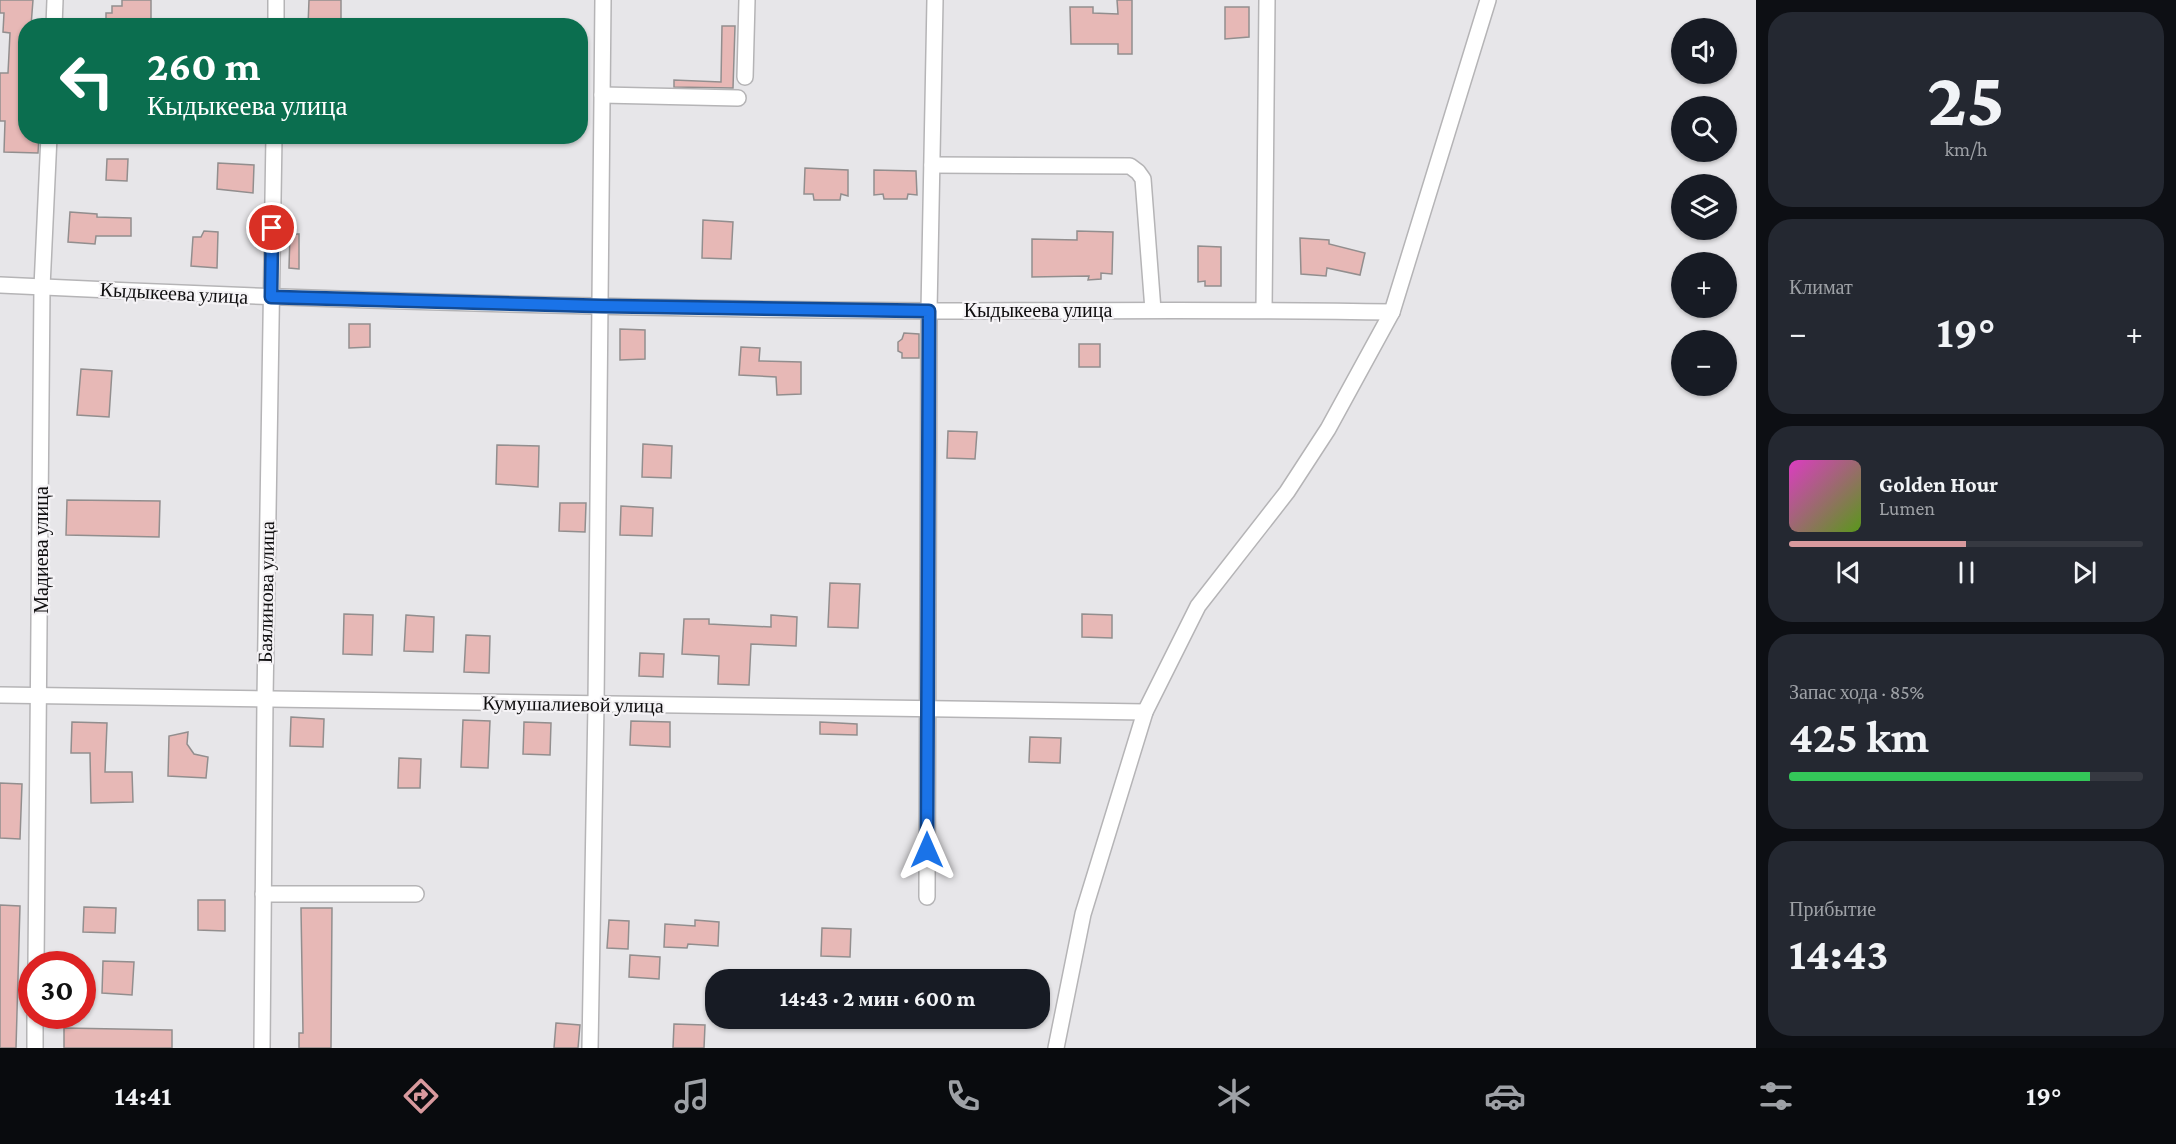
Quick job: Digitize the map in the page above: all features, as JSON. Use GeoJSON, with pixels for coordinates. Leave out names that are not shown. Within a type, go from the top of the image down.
{"type":"FeatureCollection","features":[{"type":"Feature","properties":{"kind":"street"},"geometry":{"type":"LineString","coordinates":[[54,18],[55,0]]}},
{"type":"Feature","properties":{"kind":"street"},"geometry":{"type":"LineString","coordinates":[[276,0],[276,18]]}},
{"type":"Feature","properties":{"kind":"street"},"geometry":{"type":"LineString","coordinates":[[590,1048],[603,0]]}},
{"type":"Feature","properties":{"kind":"street"},"geometry":{"type":"LineString","coordinates":[[745,77],[747,0]]}},
{"type":"Feature","properties":{"kind":"street"},"geometry":{"type":"LineString","coordinates":[[927,897],[929,311],[935,0]]}},
{"type":"Feature","properties":{"kind":"street"},"geometry":{"type":"LineString","coordinates":[[1264,310],[1267,0]]}},
{"type":"Feature","properties":{"kind":"street"},"geometry":{"type":"LineString","coordinates":[[1056,1048],[1083,914],[1145,712],[1198,606],[1287,492],[1328,429],[1392,312],[1488,0]]}},
{"type":"Feature","properties":{"kind":"street"},"geometry":{"type":"LineString","coordinates":[[602,95],[738,98]]}},
{"type":"Feature","properties":{"kind":"street","name":"Мадиева улица"},"geometry":{"type":"LineString","coordinates":[[36,951],[42,287],[49,144]]}},
{"type":"Feature","properties":{"kind":"street","name":"Баялинова улица"},"geometry":{"type":"LineString","coordinates":[[262,1048],[274,144]]}},
{"type":"Feature","properties":{"kind":"street"},"geometry":{"type":"LineString","coordinates":[[932,165],[1130,166],[1143,179],[1153,310]]}},
{"type":"Feature","properties":{"kind":"street","name":"Кыдыкеева улица"},"geometry":{"type":"LineString","coordinates":[[0,285],[271,297],[601,306],[929,311],[1392,312]]}},
{"type":"Feature","properties":{"kind":"street","name":"Кумушалиевой улица"},"geometry":{"type":"LineString","coordinates":[[0,695],[1145,712]]}},
{"type":"Feature","properties":{"kind":"street"},"geometry":{"type":"LineString","coordinates":[[263,894],[416,894]]}},
{"type":"Feature","properties":{"kind":"street"},"geometry":{"type":"LineString","coordinates":[[35,1029],[35,1048]]}},
{"type":"Feature","properties":{"kind":"building"},"geometry":{"type":"Polygon","coordinates":[[[0,0],[33,0],[32,18],[18,18],[18,144],[39,144],[38,153],[4,152],[5,121],[0,121],[0,73],[8,73],[10,33],[3,32],[4,13],[0,13],[0,0]]]}},
{"type":"Feature","properties":{"kind":"building"},"geometry":{"type":"Polygon","coordinates":[[[122,0],[151,0],[151,18],[106,18],[106,13],[112,13],[112,6],[122,6],[122,0]]]}},
{"type":"Feature","properties":{"kind":"building"},"geometry":{"type":"Polygon","coordinates":[[[309,0],[341,0],[341,18],[308,18],[309,0]]]}},
{"type":"Feature","properties":{"kind":"building"},"geometry":{"type":"Polygon","coordinates":[[[1117,0],[1132,0],[1132,54],[1118,54],[1118,44],[1071,44],[1070,7],[1093,7],[1093,13],[1118,14],[1117,0]]]}},
{"type":"Feature","properties":{"kind":"building"},"geometry":{"type":"Polygon","coordinates":[[[1225,7],[1249,7],[1249,37],[1225,39],[1225,7]]]}},
{"type":"Feature","properties":{"kind":"building"},"geometry":{"type":"Polygon","coordinates":[[[722,26],[735,26],[733,88],[674,87],[674,80],[721,82],[722,26]]]}},
{"type":"Feature","properties":{"kind":"building"},"geometry":{"type":"Polygon","coordinates":[[[107,159],[128,159],[127,181],[106,180],[107,159]]]}},
{"type":"Feature","properties":{"kind":"building"},"geometry":{"type":"Polygon","coordinates":[[[218,163],[254,165],[253,193],[217,189],[218,163]]]}},
{"type":"Feature","properties":{"kind":"building"},"geometry":{"type":"Polygon","coordinates":[[[805,168],[848,170],[848,196],[841,194],[840,200],[814,200],[813,194],[804,194],[805,168]]]}},
{"type":"Feature","properties":{"kind":"building"},"geometry":{"type":"Polygon","coordinates":[[[874,170],[916,171],[917,195],[908,194],[907,199],[884,199],[883,194],[874,195],[874,170]]]}},
{"type":"Feature","properties":{"kind":"building"},"geometry":{"type":"Polygon","coordinates":[[[70,212],[97,214],[97,217],[131,218],[131,236],[96,236],[95,244],[68,242],[70,212]]]}},
{"type":"Feature","properties":{"kind":"building"},"geometry":{"type":"Polygon","coordinates":[[[703,220],[733,222],[731,259],[702,258],[703,220]]]}},
{"type":"Feature","properties":{"kind":"building"},"geometry":{"type":"Polygon","coordinates":[[[204,231],[218,232],[217,268],[191,266],[193,237],[201,237],[204,231]]]}},
{"type":"Feature","properties":{"kind":"building"},"geometry":{"type":"Polygon","coordinates":[[[1077,231],[1113,232],[1112,274],[1101,273],[1101,279],[1088,280],[1089,276],[1032,277],[1032,239],[1077,240],[1077,231]]]}},
{"type":"Feature","properties":{"kind":"building"},"geometry":{"type":"Polygon","coordinates":[[[290,234],[299,234],[299,269],[289,268],[290,234]]]}},
{"type":"Feature","properties":{"kind":"building"},"geometry":{"type":"Polygon","coordinates":[[[1300,238],[1329,240],[1329,244],[1365,253],[1360,275],[1327,268],[1326,276],[1301,274],[1300,238]]]}},
{"type":"Feature","properties":{"kind":"building"},"geometry":{"type":"Polygon","coordinates":[[[1198,246],[1221,247],[1221,286],[1205,286],[1205,281],[1198,282],[1198,246]]]}},
{"type":"Feature","properties":{"kind":"building"},"geometry":{"type":"Polygon","coordinates":[[[349,324],[370,324],[370,347],[349,348],[349,324]]]}},
{"type":"Feature","properties":{"kind":"building"},"geometry":{"type":"Polygon","coordinates":[[[620,329],[645,330],[645,359],[620,360],[620,329]]]}},
{"type":"Feature","properties":{"kind":"building"},"geometry":{"type":"Polygon","coordinates":[[[904,333],[919,334],[919,358],[902,358],[902,353],[898,351],[898,342],[904,333]]]}},
{"type":"Feature","properties":{"kind":"building"},"geometry":{"type":"Polygon","coordinates":[[[1079,344],[1100,344],[1100,367],[1079,367],[1079,344]]]}},
{"type":"Feature","properties":{"kind":"building"},"geometry":{"type":"Polygon","coordinates":[[[741,347],[760,348],[759,361],[801,362],[801,394],[777,395],[776,377],[739,375],[741,347]]]}},
{"type":"Feature","properties":{"kind":"building"},"geometry":{"type":"Polygon","coordinates":[[[81,369],[112,371],[109,417],[77,415],[81,369]]]}},
{"type":"Feature","properties":{"kind":"building"},"geometry":{"type":"Polygon","coordinates":[[[948,431],[977,432],[975,459],[947,458],[948,431]]]}},
{"type":"Feature","properties":{"kind":"building"},"geometry":{"type":"Polygon","coordinates":[[[643,444],[672,446],[671,478],[642,477],[643,444]]]}},
{"type":"Feature","properties":{"kind":"building"},"geometry":{"type":"Polygon","coordinates":[[[497,445],[539,446],[538,487],[496,484],[497,445]]]}},
{"type":"Feature","properties":{"kind":"building"},"geometry":{"type":"Polygon","coordinates":[[[67,500],[160,501],[159,537],[66,535],[67,500]]]}},
{"type":"Feature","properties":{"kind":"building"},"geometry":{"type":"Polygon","coordinates":[[[560,503],[586,503],[585,532],[559,531],[560,503]]]}},
{"type":"Feature","properties":{"kind":"building"},"geometry":{"type":"Polygon","coordinates":[[[621,506],[653,508],[652,536],[620,535],[621,506]]]}},
{"type":"Feature","properties":{"kind":"building"},"geometry":{"type":"Polygon","coordinates":[[[830,583],[860,584],[858,628],[828,627],[830,583]]]}},
{"type":"Feature","properties":{"kind":"building"},"geometry":{"type":"Polygon","coordinates":[[[344,614],[373,615],[372,655],[343,654],[344,614]]]}},
{"type":"Feature","properties":{"kind":"building"},"geometry":{"type":"Polygon","coordinates":[[[1082,614],[1112,615],[1112,638],[1082,637],[1082,614]]]}},
{"type":"Feature","properties":{"kind":"building"},"geometry":{"type":"Polygon","coordinates":[[[406,615],[434,617],[433,652],[404,651],[406,615]]]}},
{"type":"Feature","properties":{"kind":"building"},"geometry":{"type":"Polygon","coordinates":[[[771,615],[797,617],[796,646],[751,644],[749,685],[718,684],[719,656],[682,654],[684,619],[709,619],[709,624],[771,627],[771,615]]]}},
{"type":"Feature","properties":{"kind":"building"},"geometry":{"type":"Polygon","coordinates":[[[466,635],[490,636],[489,673],[464,672],[466,635]]]}},
{"type":"Feature","properties":{"kind":"building"},"geometry":{"type":"Polygon","coordinates":[[[640,653],[664,654],[663,677],[639,676],[640,653]]]}},
{"type":"Feature","properties":{"kind":"building"},"geometry":{"type":"Polygon","coordinates":[[[291,717],[324,719],[323,747],[290,746],[291,717]]]}},
{"type":"Feature","properties":{"kind":"building"},"geometry":{"type":"Polygon","coordinates":[[[463,720],[490,721],[488,768],[461,767],[463,720]]]}},
{"type":"Feature","properties":{"kind":"building"},"geometry":{"type":"Polygon","coordinates":[[[631,721],[670,722],[670,747],[630,745],[631,721]]]}},
{"type":"Feature","properties":{"kind":"building"},"geometry":{"type":"Polygon","coordinates":[[[72,722],[107,723],[105,772],[132,772],[133,802],[91,803],[90,753],[71,753],[72,722]]]}},
{"type":"Feature","properties":{"kind":"building"},"geometry":{"type":"Polygon","coordinates":[[[524,722],[551,723],[550,755],[523,754],[524,722]]]}},
{"type":"Feature","properties":{"kind":"building"},"geometry":{"type":"Polygon","coordinates":[[[820,722],[857,724],[857,735],[820,734],[820,722]]]}},
{"type":"Feature","properties":{"kind":"building"},"geometry":{"type":"Polygon","coordinates":[[[188,732],[187,744],[194,754],[208,757],[206,778],[168,776],[169,736],[188,732]]]}},
{"type":"Feature","properties":{"kind":"building"},"geometry":{"type":"Polygon","coordinates":[[[1030,737],[1061,738],[1060,763],[1029,762],[1030,737]]]}},
{"type":"Feature","properties":{"kind":"building"},"geometry":{"type":"Polygon","coordinates":[[[399,758],[421,759],[420,788],[398,788],[399,758]]]}},
{"type":"Feature","properties":{"kind":"building"},"geometry":{"type":"Polygon","coordinates":[[[0,783],[22,784],[20,839],[0,838],[0,783]]]}},
{"type":"Feature","properties":{"kind":"building"},"geometry":{"type":"Polygon","coordinates":[[[198,900],[225,900],[225,931],[198,930],[198,900]]]}},
{"type":"Feature","properties":{"kind":"building"},"geometry":{"type":"Polygon","coordinates":[[[0,905],[20,906],[16,1048],[0,1048],[0,905]]]}},
{"type":"Feature","properties":{"kind":"building"},"geometry":{"type":"Polygon","coordinates":[[[84,907],[116,908],[115,933],[83,932],[84,907]]]}},
{"type":"Feature","properties":{"kind":"building"},"geometry":{"type":"Polygon","coordinates":[[[301,908],[332,908],[331,1048],[299,1048],[299,1033],[303,1033],[301,908]]]}},
{"type":"Feature","properties":{"kind":"building"},"geometry":{"type":"Polygon","coordinates":[[[609,920],[629,921],[628,949],[607,948],[609,920]]]}},
{"type":"Feature","properties":{"kind":"building"},"geometry":{"type":"Polygon","coordinates":[[[695,920],[719,922],[718,946],[688,944],[687,948],[664,947],[665,924],[695,926],[695,920]]]}},
{"type":"Feature","properties":{"kind":"building"},"geometry":{"type":"Polygon","coordinates":[[[822,928],[851,929],[850,957],[821,956],[822,928]]]}},
{"type":"Feature","properties":{"kind":"building"},"geometry":{"type":"Polygon","coordinates":[[[630,955],[660,957],[659,979],[629,977],[630,955]]]}},
{"type":"Feature","properties":{"kind":"building"},"geometry":{"type":"Polygon","coordinates":[[[103,961],[134,962],[132,995],[102,993],[103,961]]]}},
{"type":"Feature","properties":{"kind":"building"},"geometry":{"type":"Polygon","coordinates":[[[556,1023],[580,1025],[578,1048],[554,1048],[556,1023]]]}},
{"type":"Feature","properties":{"kind":"building"},"geometry":{"type":"Polygon","coordinates":[[[674,1024],[705,1025],[704,1048],[673,1048],[674,1024]]]}},
{"type":"Feature","properties":{"kind":"building"},"geometry":{"type":"Polygon","coordinates":[[[64,1029],[172,1030],[172,1048],[64,1048],[64,1029]]]}},
{"type":"Feature","properties":{"kind":"route"},"geometry":{"type":"LineString","coordinates":[[272,228],[271,297],[601,306],[929,311],[927,850]]}}]}
